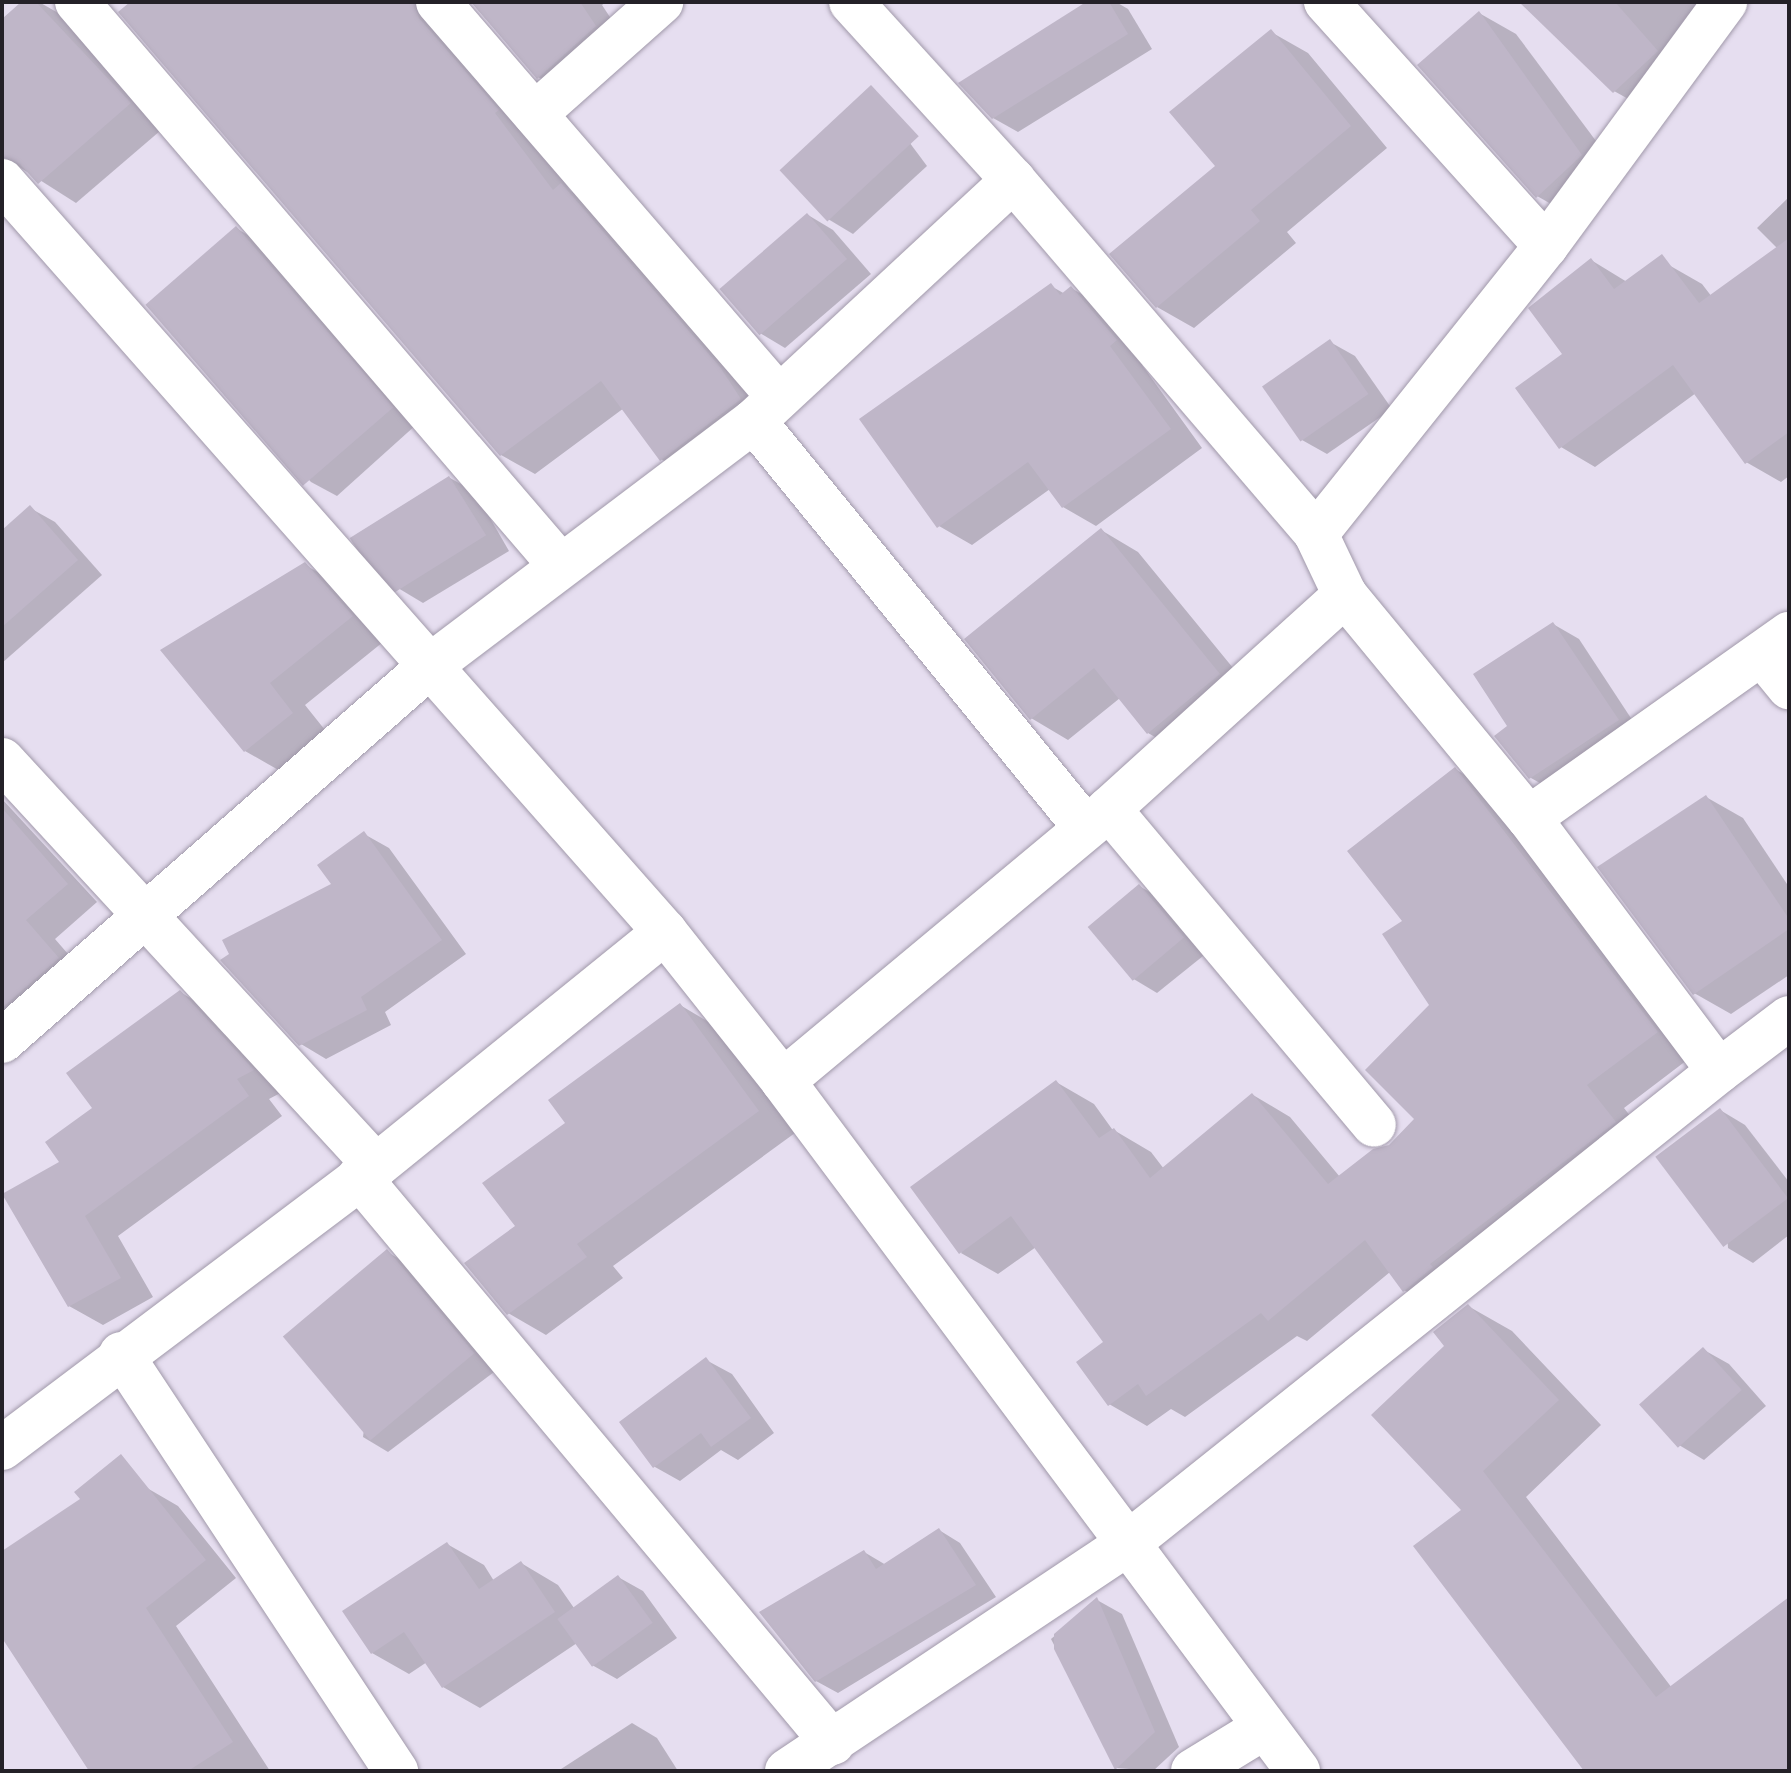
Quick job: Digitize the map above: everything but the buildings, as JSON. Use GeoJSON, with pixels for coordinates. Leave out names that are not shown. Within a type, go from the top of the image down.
{"type":"FeatureCollection","features":[{"type":"Feature","properties":{"kind":"street"},"geometry":{"type":"LineString","coordinates":[[77,2],[561,566]]}},
{"type":"Feature","properties":{"kind":"street"},"geometry":{"type":"LineString","coordinates":[[438,2],[535,114],[767,409],[1097,818],[1374,1125]]}},
{"type":"Feature","properties":{"kind":"street"},"geometry":{"type":"LineString","coordinates":[[535,114],[661,2]]}},
{"type":"Feature","properties":{"kind":"street"},"geometry":{"type":"LineString","coordinates":[[851,2],[1013,180],[1316,534],[1345,595],[1529,818],[1719,1071]]}},
{"type":"Feature","properties":{"kind":"street"},"geometry":{"type":"LineString","coordinates":[[1326,2],[1546,246]]}},
{"type":"Feature","properties":{"kind":"street"},"geometry":{"type":"LineString","coordinates":[[1316,534],[1546,246],[1725,2]]}},
{"type":"Feature","properties":{"kind":"street"},"geometry":{"type":"LineString","coordinates":[[2,1041],[431,665],[767,409],[1013,180]]}},
{"type":"Feature","properties":{"kind":"street"},"geometry":{"type":"LineString","coordinates":[[2,181],[665,932],[783,1081],[1298,1771]]}},
{"type":"Feature","properties":{"kind":"street"},"geometry":{"type":"LineString","coordinates":[[783,1081],[1097,818],[1345,595]]}},
{"type":"Feature","properties":{"kind":"street"},"geometry":{"type":"LineString","coordinates":[[1529,818],[1780,658]]}},
{"type":"Feature","properties":{"kind":"street"},"geometry":{"type":"LineString","coordinates":[[2,760],[368,1171],[833,1743]]}},
{"type":"Feature","properties":{"kind":"street"},"geometry":{"type":"LineString","coordinates":[[2,1448],[121,1354],[368,1171],[665,932]]}},
{"type":"Feature","properties":{"kind":"street"},"geometry":{"type":"LineString","coordinates":[[787,1771],[1127,1544],[1789,1018]]}},
{"type":"Feature","properties":{"kind":"street"},"geometry":{"type":"LineString","coordinates":[[121,1354],[396,1771]]}},
{"type":"Feature","properties":{"kind":"street"},"geometry":{"type":"LineString","coordinates":[[1193,1771],[1265,1727]]}}]}
